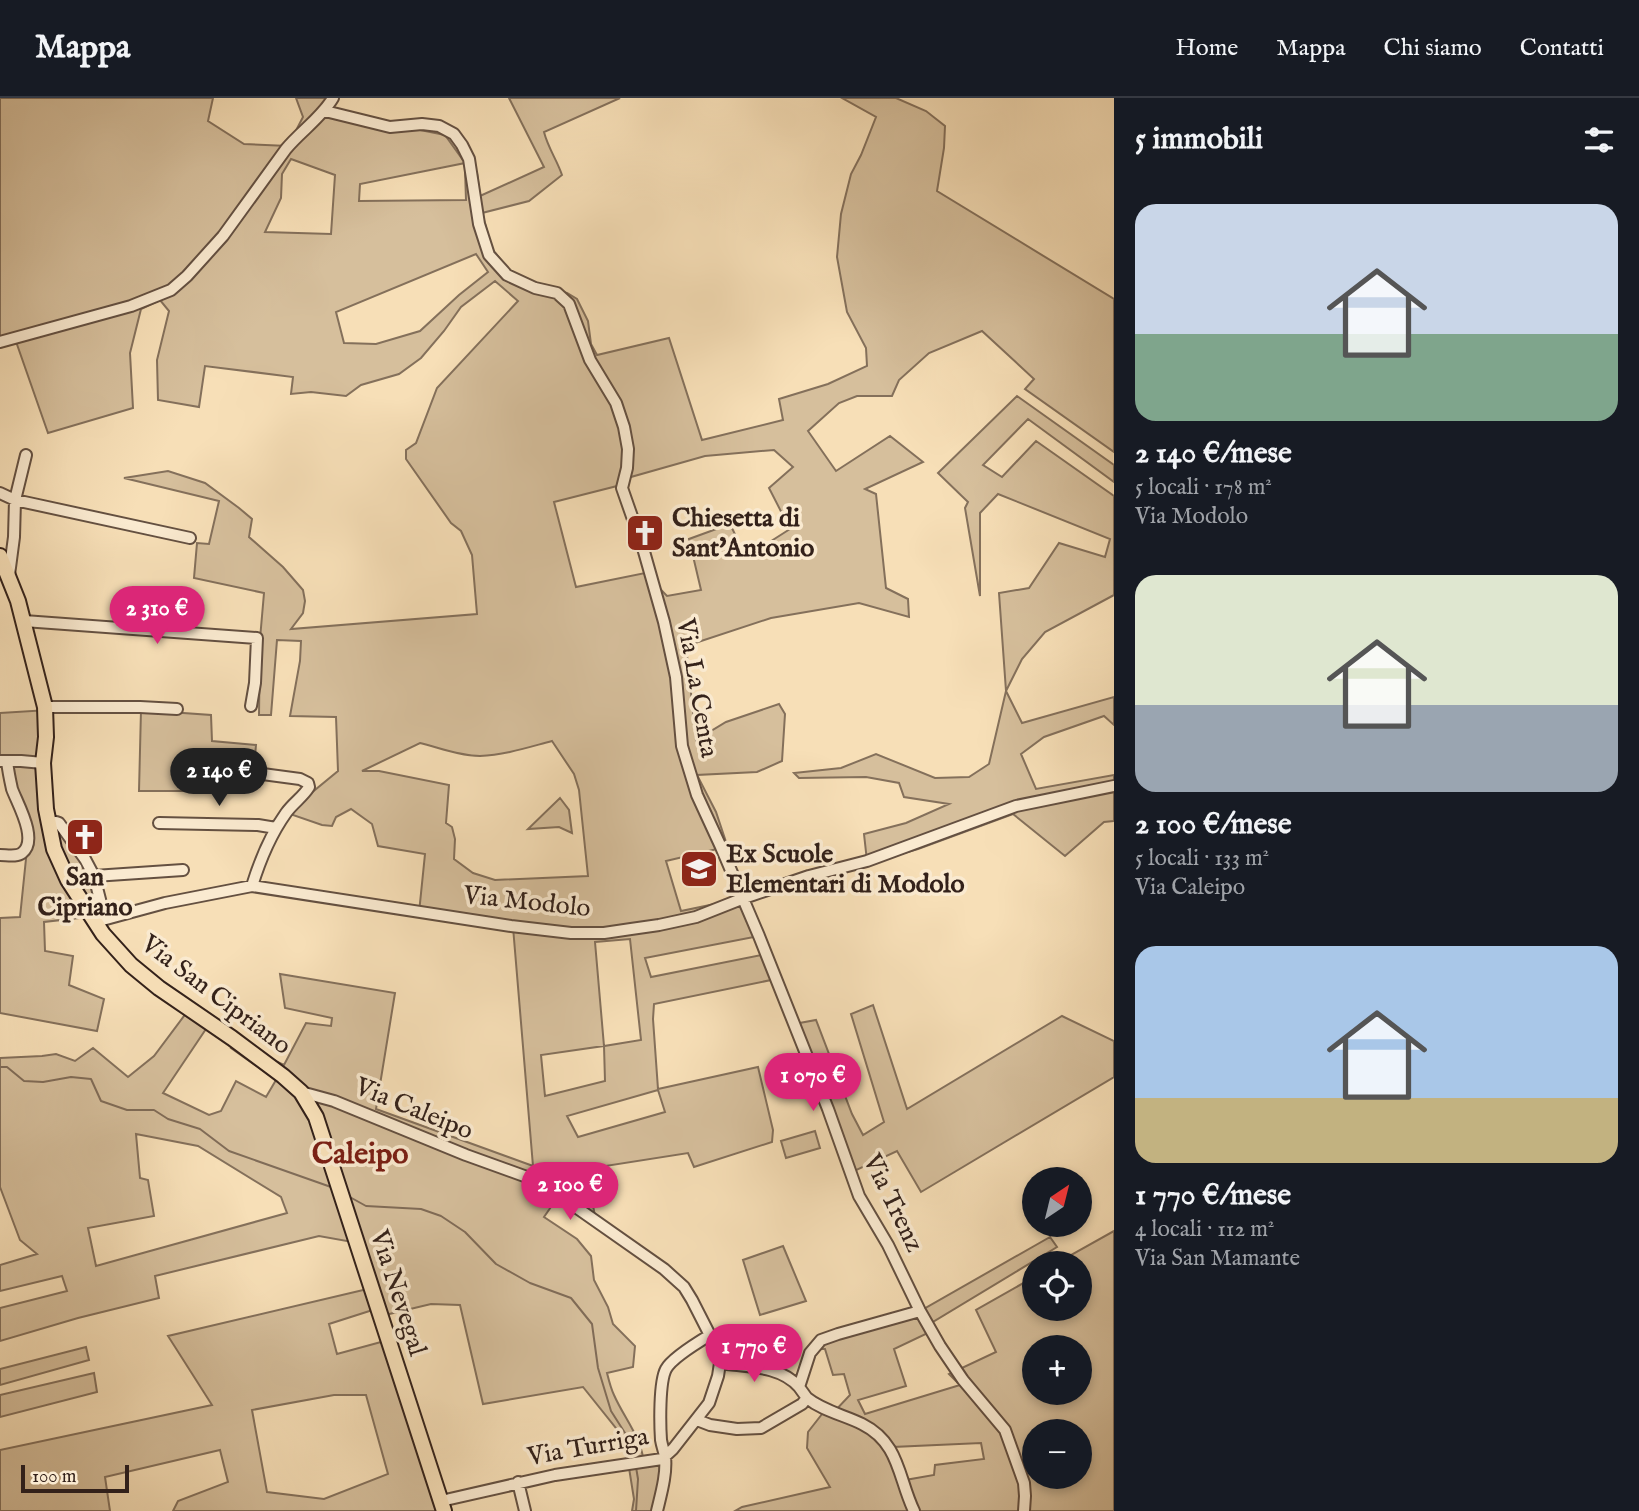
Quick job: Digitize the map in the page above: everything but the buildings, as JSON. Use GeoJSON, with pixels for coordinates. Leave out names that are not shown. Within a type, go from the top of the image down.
{"type":"FeatureCollection","features":[{"type":"Feature","properties":{"kind":"main road","name":"Via San Cipriano"},"geometry":{"type":"LineString","coordinates":[[0,555],[24,621],[45,707],[43,764],[48,823],[62,869],[100,921],[112,945],[140,973],[253,1053],[301,1092]]}},
{"type":"Feature","properties":{"kind":"main road","name":"Via Nevegal"},"geometry":{"type":"LineString","coordinates":[[301,1092],[316,1117],[442,1506]]}},
{"type":"Feature","properties":{"kind":"street"},"geometry":{"type":"LineString","coordinates":[[0,342],[131,306],[171,290],[223,236],[295,138],[326,111],[333,98]]}},
{"type":"Feature","properties":{"kind":"street","name":"Via La Centa"},"geometry":{"type":"LineString","coordinates":[[326,111],[390,127],[422,124],[439,126],[454,134],[469,159],[479,224],[489,255],[507,275],[535,288],[557,293],[569,304],[590,360],[616,403],[624,427],[628,459],[622,488],[664,622],[676,677],[682,746],[696,794],[744,898]]}},
{"type":"Feature","properties":{"kind":"street","name":"Via San Cipriano"},"geometry":{"type":"LineString","coordinates":[[9,575],[15,500],[26,455]]}},
{"type":"Feature","properties":{"kind":"street"},"geometry":{"type":"LineString","coordinates":[[0,493],[15,500],[190,538]]}},
{"type":"Feature","properties":{"kind":"street"},"geometry":{"type":"LineString","coordinates":[[24,621],[257,638],[251,705]]}},
{"type":"Feature","properties":{"kind":"street"},"geometry":{"type":"LineString","coordinates":[[45,707],[177,709]]}},
{"type":"Feature","properties":{"kind":"street"},"geometry":{"type":"LineString","coordinates":[[0,855],[22,853],[28,844],[24,815],[3,761],[43,764]]}},
{"type":"Feature","properties":{"kind":"street"},"geometry":{"type":"LineString","coordinates":[[252,886],[276,828],[289,808],[309,788],[309,783],[300,779],[255,773]]}},
{"type":"Feature","properties":{"kind":"street","name":"Via Modolo"},"geometry":{"type":"LineString","coordinates":[[100,921],[177,900],[252,886],[473,921],[571,933],[604,933],[696,917],[809,876],[867,861],[1016,806],[1114,786]]}},
{"type":"Feature","properties":{"kind":"street","name":"Via San Cipriano"},"geometry":{"type":"LineString","coordinates":[[48,823],[59,823],[86,859],[94,876],[100,921]]}},
{"type":"Feature","properties":{"kind":"street"},"geometry":{"type":"LineString","coordinates":[[159,823],[258,825],[276,828]]}},
{"type":"Feature","properties":{"kind":"street"},"geometry":{"type":"LineString","coordinates":[[94,876],[183,870]]}},
{"type":"Feature","properties":{"kind":"street","name":"Via Trenz"},"geometry":{"type":"LineString","coordinates":[[744,898],[828,1109],[859,1196],[888,1245],[920,1311],[964,1380],[1005,1430],[1024,1483],[1024,1511]]}},
{"type":"Feature","properties":{"kind":"street","name":"Via Caleipo"},"geometry":{"type":"LineString","coordinates":[[301,1092],[334,1101],[538,1181],[664,1269],[684,1287],[718,1351],[720,1363]]}},
{"type":"Feature","properties":{"kind":"street"},"geometry":{"type":"LineString","coordinates":[[799,1387],[810,1353],[821,1340],[920,1311]]}},
{"type":"Feature","properties":{"kind":"street"},"geometry":{"type":"LineString","coordinates":[[657,1511],[664,1475],[665,1457],[660,1420],[667,1367],[710,1335]]}},
{"type":"Feature","properties":{"kind":"street"},"geometry":{"type":"LineString","coordinates":[[665,1457],[709,1403],[720,1363],[776,1371],[787,1376],[807,1398],[863,1424],[885,1441],[892,1451],[914,1511]]}},
{"type":"Feature","properties":{"kind":"street"},"geometry":{"type":"LineString","coordinates":[[697,1420],[737,1429],[761,1428],[802,1404],[807,1398]]}},
{"type":"Feature","properties":{"kind":"street","name":"Via Turriga"},"geometry":{"type":"LineString","coordinates":[[442,1506],[518,1482],[665,1457]]}},
{"type":"Feature","properties":{"kind":"street","name":"Via Turriga"},"geometry":{"type":"LineString","coordinates":[[518,1482],[525,1511]]}},
{"type":"Feature","properties":{"kind":"shaded area"},"geometry":{"type":"Polygon","coordinates":[[[0,98],[213,98],[208,121],[244,144],[288,146],[303,117],[296,98],[333,98],[326,111],[445,135],[465,163],[360,184],[359,201],[466,200],[465,170],[477,173],[480,196],[544,167],[509,98],[620,98],[544,132],[562,175],[529,201],[482,213],[492,249],[515,282],[567,293],[577,299],[588,321],[591,344],[597,355],[669,338],[702,440],[783,420],[779,399],[828,384],[867,366],[866,348],[847,312],[837,257],[841,214],[851,174],[876,117],[842,98],[896,98],[926,111],[945,126],[937,191],[1114,299],[1114,452],[1025,389],[1034,379],[982,331],[929,353],[899,380],[892,396],[857,396],[839,403],[808,431],[836,471],[890,436],[923,462],[865,489],[876,494],[886,588],[908,599],[909,617],[859,603],[771,618],[686,646],[696,740],[726,722],[779,704],[785,714],[782,761],[757,772],[697,775],[716,812],[727,845],[666,861],[681,911],[744,898],[759,936],[645,958],[651,977],[766,954],[776,979],[654,1004],[658,1089],[758,1067],[773,1130],[772,1142],[694,1167],[688,1153],[586,1169],[595,1216],[560,1194],[544,1217],[577,1239],[591,1256],[594,1280],[608,1307],[613,1324],[635,1346],[633,1367],[607,1373],[618,1404],[640,1445],[644,1464],[663,1460],[656,1511],[632,1511],[634,1499],[627,1442],[583,1387],[483,1404],[460,1305],[431,1304],[385,1315],[382,1307],[329,1324],[337,1354],[392,1339],[447,1511],[173,1511],[178,1501],[228,1482],[220,1450],[105,1477],[110,1511],[0,1511],[0,1450],[212,1405],[168,1336],[376,1287],[364,1244],[319,1236],[155,1276],[159,1298],[0,1341],[0,1308],[67,1291],[62,1276],[0,1291],[0,1265],[37,1254],[20,1240],[0,1187],[0,1058],[56,1054],[75,1061],[93,1048],[128,1077],[154,1056],[190,1008],[210,1023],[163,1093],[209,1115],[221,1111],[236,1081],[266,1097],[276,1080],[231,1048],[236,1041],[284,1065],[306,1023],[331,1026],[332,1018],[285,1008],[280,974],[395,993],[376,1109],[533,1166],[513,927],[419,913],[425,854],[378,846],[372,824],[351,809],[336,817],[332,826],[287,813],[338,771],[336,717],[290,716],[301,641],[277,640],[271,715],[259,715],[260,639],[264,593],[194,578],[197,543],[209,544],[219,501],[124,478],[168,471],[205,483],[252,519],[249,537],[283,567],[303,590],[303,613],[291,629],[477,614],[472,555],[461,531],[451,523],[406,459],[406,450],[416,443],[437,388],[518,301],[495,281],[461,307],[421,358],[399,374],[361,385],[346,396],[311,392],[291,394],[293,377],[205,366],[199,407],[158,400],[157,360],[169,311],[160,300],[141,309],[130,353],[133,408],[48,433],[13,333],[0,338],[0,98]],[[291,159],[282,174],[281,198],[265,232],[331,234],[335,175],[291,159]],[[476,254],[336,312],[344,343],[376,344],[420,331],[488,272],[476,254]],[[774,450],[705,456],[631,477],[617,486],[554,502],[576,587],[645,573],[667,596],[701,590],[689,539],[730,524],[746,557],[790,529],[769,488],[793,467],[774,450]],[[552,741],[508,752],[472,756],[420,743],[362,771],[379,771],[449,785],[446,823],[452,827],[455,839],[454,859],[473,873],[495,880],[588,876],[579,790],[574,774],[552,741]],[[630,939],[595,942],[604,1046],[641,1040],[630,939]],[[604,1046],[541,1055],[545,1096],[605,1081],[604,1046]],[[658,1090],[567,1116],[578,1137],[665,1112],[658,1090]],[[136,1134],[140,1178],[148,1180],[154,1216],[88,1228],[96,1266],[287,1213],[281,1197],[198,1146],[136,1134]],[[334,1395],[252,1410],[267,1492],[324,1499],[388,1474],[366,1395],[334,1395]]]}},
{"type":"Feature","properties":{"kind":"shaded area"},"geometry":{"type":"Polygon","coordinates":[[[1017,396],[1114,465],[1114,482],[1028,419],[983,465],[1002,477],[1036,441],[1114,496],[1114,595],[1045,632],[1022,659],[1006,691],[999,593],[1029,588],[1059,543],[1105,557],[1110,539],[998,494],[980,513],[980,596],[965,508],[968,502],[938,473],[1017,396]]]}},
{"type":"Feature","properties":{"kind":"shaded area"},"geometry":{"type":"Polygon","coordinates":[[[1006,691],[1022,723],[1114,697],[1114,725],[1104,716],[1044,737],[1021,754],[1036,789],[1114,775],[1114,821],[1104,822],[1065,856],[1013,814],[918,849],[870,863],[867,861],[864,834],[906,823],[949,804],[904,797],[899,783],[866,777],[799,778],[794,773],[841,768],[876,754],[935,778],[969,777],[989,764],[1006,691]]]}},
{"type":"Feature","properties":{"kind":"shaded area"},"geometry":{"type":"Polygon","coordinates":[[[48,710],[50,804],[54,825],[85,864],[100,909],[97,916],[44,922],[45,951],[73,956],[69,985],[104,999],[97,1031],[0,1013],[0,918],[20,917],[27,849],[7,762],[0,762],[0,713],[48,710]]]}},
{"type":"Feature","properties":{"kind":"shaded area"},"geometry":{"type":"Polygon","coordinates":[[[141,710],[211,715],[212,741],[256,745],[253,777],[209,777],[210,791],[139,791],[141,710]]]}},
{"type":"Feature","properties":{"kind":"shaded area"},"geometry":{"type":"Polygon","coordinates":[[[560,798],[569,810],[572,833],[559,827],[528,829],[560,798]]]}},
{"type":"Feature","properties":{"kind":"shaded area"},"geometry":{"type":"Polygon","coordinates":[[[873,1005],[907,1109],[1062,1016],[1114,1041],[1114,1077],[921,1192],[897,1151],[850,1173],[794,1024],[816,1020],[852,1114],[863,1135],[884,1122],[851,1014],[873,1005]]]}},
{"type":"Feature","properties":{"kind":"shaded area"},"geometry":{"type":"Polygon","coordinates":[[[815,1131],[820,1148],[786,1158],[781,1141],[815,1131]]]}},
{"type":"Feature","properties":{"kind":"shaded area"},"geometry":{"type":"Polygon","coordinates":[[[1114,1231],[1114,1511],[735,1511],[742,1507],[830,1487],[807,1448],[808,1432],[826,1409],[833,1413],[850,1395],[844,1374],[833,1375],[825,1349],[820,1349],[820,1335],[920,1311],[1022,1253],[1022,1268],[928,1325],[930,1332],[894,1349],[906,1386],[858,1400],[865,1414],[960,1385],[949,1374],[996,1352],[976,1310],[1022,1284],[1022,1321],[1092,1321],[1092,1251],[1078,1251],[1114,1231]],[[981,1443],[893,1447],[905,1480],[934,1475],[935,1465],[984,1459],[981,1443]]]}},
{"type":"Feature","properties":{"kind":"shaded area"},"geometry":{"type":"Polygon","coordinates":[[[1050,1237],[1057,1247],[1050,1251],[1025,1251],[1050,1237]]]}},
{"type":"Feature","properties":{"kind":"shaded area"},"geometry":{"type":"Polygon","coordinates":[[[783,1246],[806,1301],[760,1315],[743,1260],[783,1246]]]}},
{"type":"Feature","properties":{"kind":"shaded area"},"geometry":{"type":"Polygon","coordinates":[[[86,1347],[89,1360],[0,1385],[0,1369],[86,1347]]]}},
{"type":"Feature","properties":{"kind":"shaded area"},"geometry":{"type":"Polygon","coordinates":[[[94,1373],[97,1392],[0,1417],[0,1395],[94,1373]]]}},
{"type":"Feature","properties":{"kind":"waterway"},"geometry":{"type":"LineString","coordinates":[[0,1067],[7,1067],[24,1081],[43,1082],[71,1077],[91,1079],[101,1101],[127,1110],[154,1110],[168,1119],[200,1129],[229,1151],[331,1187]]}},
{"type":"Feature","properties":{"kind":"waterway"},"geometry":{"type":"LineString","coordinates":[[348,1196],[366,1206],[421,1209],[441,1216],[465,1232],[496,1264],[530,1283],[571,1298],[592,1324],[598,1368],[611,1411],[632,1444],[635,1458]]}},
{"type":"Feature","properties":{"kind":"waterway"},"geometry":{"type":"LineString","coordinates":[[636,1467],[636,1511]]}},
{"type":"Feature","properties":{"kind":"place","name":"Chiesetta di Sant'Antonio"},"geometry":{"type":"Point","coordinates":[645,533]}},
{"type":"Feature","properties":{"kind":"place","name":"San Cipriano"},"geometry":{"type":"Point","coordinates":[85,837]}},
{"type":"Feature","properties":{"kind":"place","name":"Ex Scuole Elementari di Modolo"},"geometry":{"type":"Point","coordinates":[699,869]}},
{"type":"Feature","properties":{"kind":"district","name":"Caleipo"},"geometry":{"type":"Point","coordinates":[360,1155]}}]}
